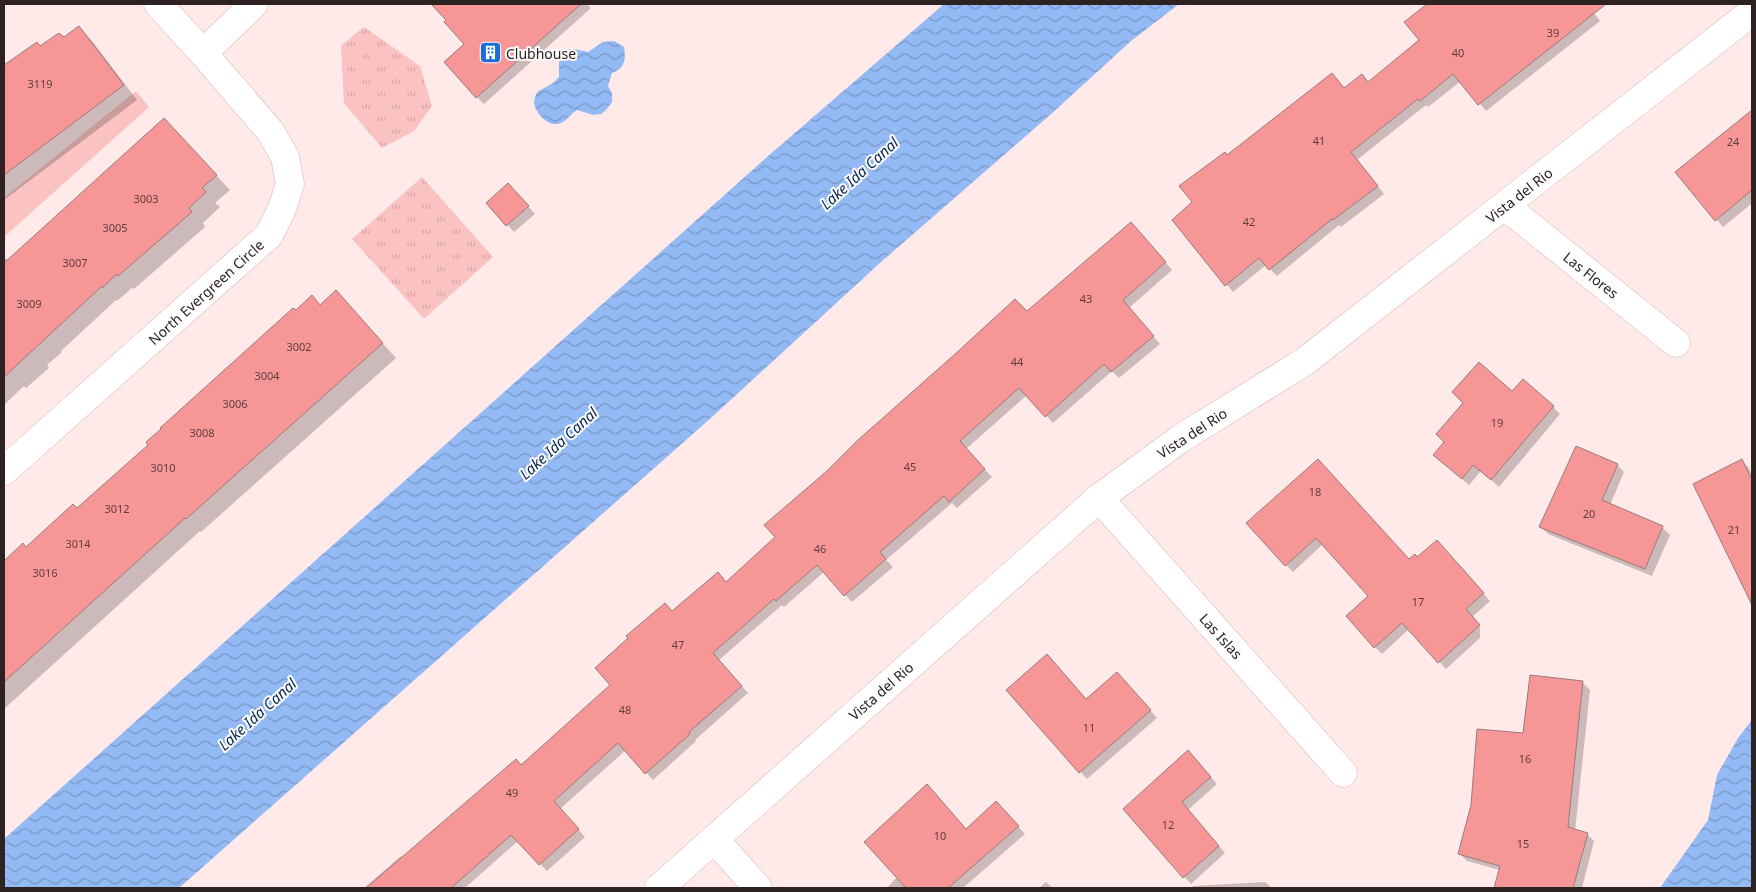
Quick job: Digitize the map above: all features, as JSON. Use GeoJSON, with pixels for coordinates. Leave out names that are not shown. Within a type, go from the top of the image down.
{"type":"FeatureCollection","features":[{"type":"Feature","properties":{"kind":"street","name":"North Evergreen Circle"},"geometry":{"type":"LineString","coordinates":[[4,471],[269,235],[282,209],[290,184],[285,157],[270,131],[158,4]]}},
{"type":"Feature","properties":{"kind":"street"},"geometry":{"type":"LineString","coordinates":[[203,53],[254,4]]}},
{"type":"Feature","properties":{"kind":"street","name":"Vista del Rio"},"geometry":{"type":"LineString","coordinates":[[659,888],[1098,498],[1180,439],[1304,362],[1752,12]]}},
{"type":"Feature","properties":{"kind":"street","name":"Las Flores"},"geometry":{"type":"LineString","coordinates":[[1505,206],[1676,343]]}},
{"type":"Feature","properties":{"kind":"street","name":"Las Islas"},"geometry":{"type":"LineString","coordinates":[[1098,498],[1343,773]]}},
{"type":"Feature","properties":{"kind":"street"},"geometry":{"type":"LineString","coordinates":[[714,838],[758,888]]}},
{"type":"Feature","properties":{"kind":"green space"},"geometry":{"type":"Polygon","coordinates":[[[364,27],[420,66],[432,106],[414,131],[382,148],[344,103],[341,45],[364,27]]]}},
{"type":"Feature","properties":{"kind":"green space"},"geometry":{"type":"Polygon","coordinates":[[[136,91],[149,107],[4,237],[4,198],[136,91]]]}},
{"type":"Feature","properties":{"kind":"green space"},"geometry":{"type":"Polygon","coordinates":[[[422,177],[493,257],[424,319],[352,239],[422,177]]]}},
{"type":"Feature","properties":{"kind":"water","name":"Lake Ida Canal"},"geometry":{"type":"Polygon","coordinates":[[[944,4],[1179,4],[1131,41],[1050,115],[881,262],[712,417],[179,888],[4,888],[4,839],[767,157],[944,4]]]}},
{"type":"Feature","properties":{"kind":"water"},"geometry":{"type":"Polygon","coordinates":[[[614,41],[624,47],[625,60],[620,69],[612,73],[608,86],[612,93],[612,102],[606,110],[601,114],[593,115],[577,110],[563,122],[557,124],[549,123],[542,118],[535,107],[535,97],[537,92],[553,83],[559,77],[560,59],[563,52],[572,49],[588,52],[603,42],[614,41]]]}},
{"type":"Feature","properties":{"kind":"water"},"geometry":{"type":"Polygon","coordinates":[[[1752,720],[1752,888],[1660,888],[1708,820],[1717,775],[1738,738],[1752,720]]]}},
{"type":"Feature","properties":{"kind":"building","name":"Clubhouse"},"geometry":{"type":"Polygon","coordinates":[[[431,4],[581,4],[476,98],[444,62],[464,44],[431,4]]]}},
{"type":"Feature","properties":{"kind":"building"},"geometry":{"type":"Polygon","coordinates":[[[1427,4],[1606,4],[1478,105],[1453,74],[1420,101],[1418,99],[1351,152],[1378,186],[1332,219],[1269,270],[1259,258],[1225,286],[1172,220],[1192,202],[1179,186],[1225,152],[1227,155],[1332,73],[1344,88],[1362,74],[1368,82],[1419,40],[1404,22],[1427,4]]]}},
{"type":"Feature","properties":{"kind":"building"},"geometry":{"type":"Polygon","coordinates":[[[79,26],[124,85],[4,175],[4,65],[37,42],[40,46],[59,33],[64,37],[79,26]]]}},
{"type":"Feature","properties":{"kind":"building"},"geometry":{"type":"Polygon","coordinates":[[[1752,110],[1752,190],[1715,221],[1675,172],[1752,110]]]}},
{"type":"Feature","properties":{"kind":"building"},"geometry":{"type":"Polygon","coordinates":[[[164,118],[217,175],[202,188],[206,192],[189,208],[192,212],[118,276],[117,274],[101,287],[4,377],[4,263],[164,118]]]}},
{"type":"Feature","properties":{"kind":"building"},"geometry":{"type":"Polygon","coordinates":[[[508,183],[529,206],[506,226],[486,203],[508,183]]]}},
{"type":"Feature","properties":{"kind":"building"},"geometry":{"type":"Polygon","coordinates":[[[1131,222],[1166,262],[1123,300],[1154,336],[1111,372],[1104,364],[1045,417],[1019,388],[960,441],[985,469],[949,502],[944,496],[880,552],[886,559],[844,596],[817,565],[776,601],[774,599],[713,653],[742,686],[689,732],[690,734],[645,774],[618,743],[554,801],[579,829],[539,865],[511,835],[451,888],[366,888],[516,759],[521,765],[610,685],[595,668],[628,638],[626,636],[665,603],[672,611],[718,572],[726,582],[775,537],[764,525],[827,471],[858,440],[1015,299],[1027,311],[1131,222]]]}},
{"type":"Feature","properties":{"kind":"building"},"geometry":{"type":"Polygon","coordinates":[[[336,290],[383,343],[185,518],[4,682],[4,561],[23,543],[26,547],[73,504],[77,508],[148,445],[146,442],[160,428],[293,308],[296,310],[312,295],[320,305],[336,290]]]}},
{"type":"Feature","properties":{"kind":"building"},"geometry":{"type":"Polygon","coordinates":[[[1479,362],[1512,391],[1523,379],[1554,406],[1491,480],[1473,465],[1462,479],[1433,455],[1444,442],[1436,434],[1463,403],[1452,392],[1479,362]]]}},
{"type":"Feature","properties":{"kind":"building"},"geometry":{"type":"Polygon","coordinates":[[[1576,446],[1618,464],[1602,500],[1663,526],[1645,569],[1539,527],[1576,446]]]}},
{"type":"Feature","properties":{"kind":"building"},"geometry":{"type":"Polygon","coordinates":[[[1318,459],[1409,559],[1415,554],[1417,557],[1437,540],[1484,593],[1466,609],[1480,625],[1438,663],[1402,623],[1374,648],[1346,616],[1368,596],[1316,538],[1285,566],[1246,523],[1318,459]]]}},
{"type":"Feature","properties":{"kind":"building"},"geometry":{"type":"Polygon","coordinates":[[[1742,459],[1752,480],[1752,605],[1693,484],[1742,459]]]}},
{"type":"Feature","properties":{"kind":"building"},"geometry":{"type":"Polygon","coordinates":[[[1047,654],[1086,699],[1117,672],[1151,710],[1079,773],[1006,690],[1047,654]]]}},
{"type":"Feature","properties":{"kind":"building"},"geometry":{"type":"Polygon","coordinates":[[[1530,675],[1583,681],[1568,827],[1588,833],[1573,888],[1494,888],[1500,866],[1458,854],[1471,805],[1477,729],[1523,733],[1530,675]]]}},
{"type":"Feature","properties":{"kind":"building"},"geometry":{"type":"Polygon","coordinates":[[[1188,750],[1211,777],[1182,802],[1219,846],[1183,878],[1123,809],[1188,750]]]}},
{"type":"Feature","properties":{"kind":"building"},"geometry":{"type":"Polygon","coordinates":[[[927,784],[966,829],[996,801],[1019,826],[948,888],[906,888],[864,842],[927,784]]]}},
{"type":"Feature","properties":{"kind":"place","name":"Clubhouse"},"geometry":{"type":"Point","coordinates":[490,53]}}]}
